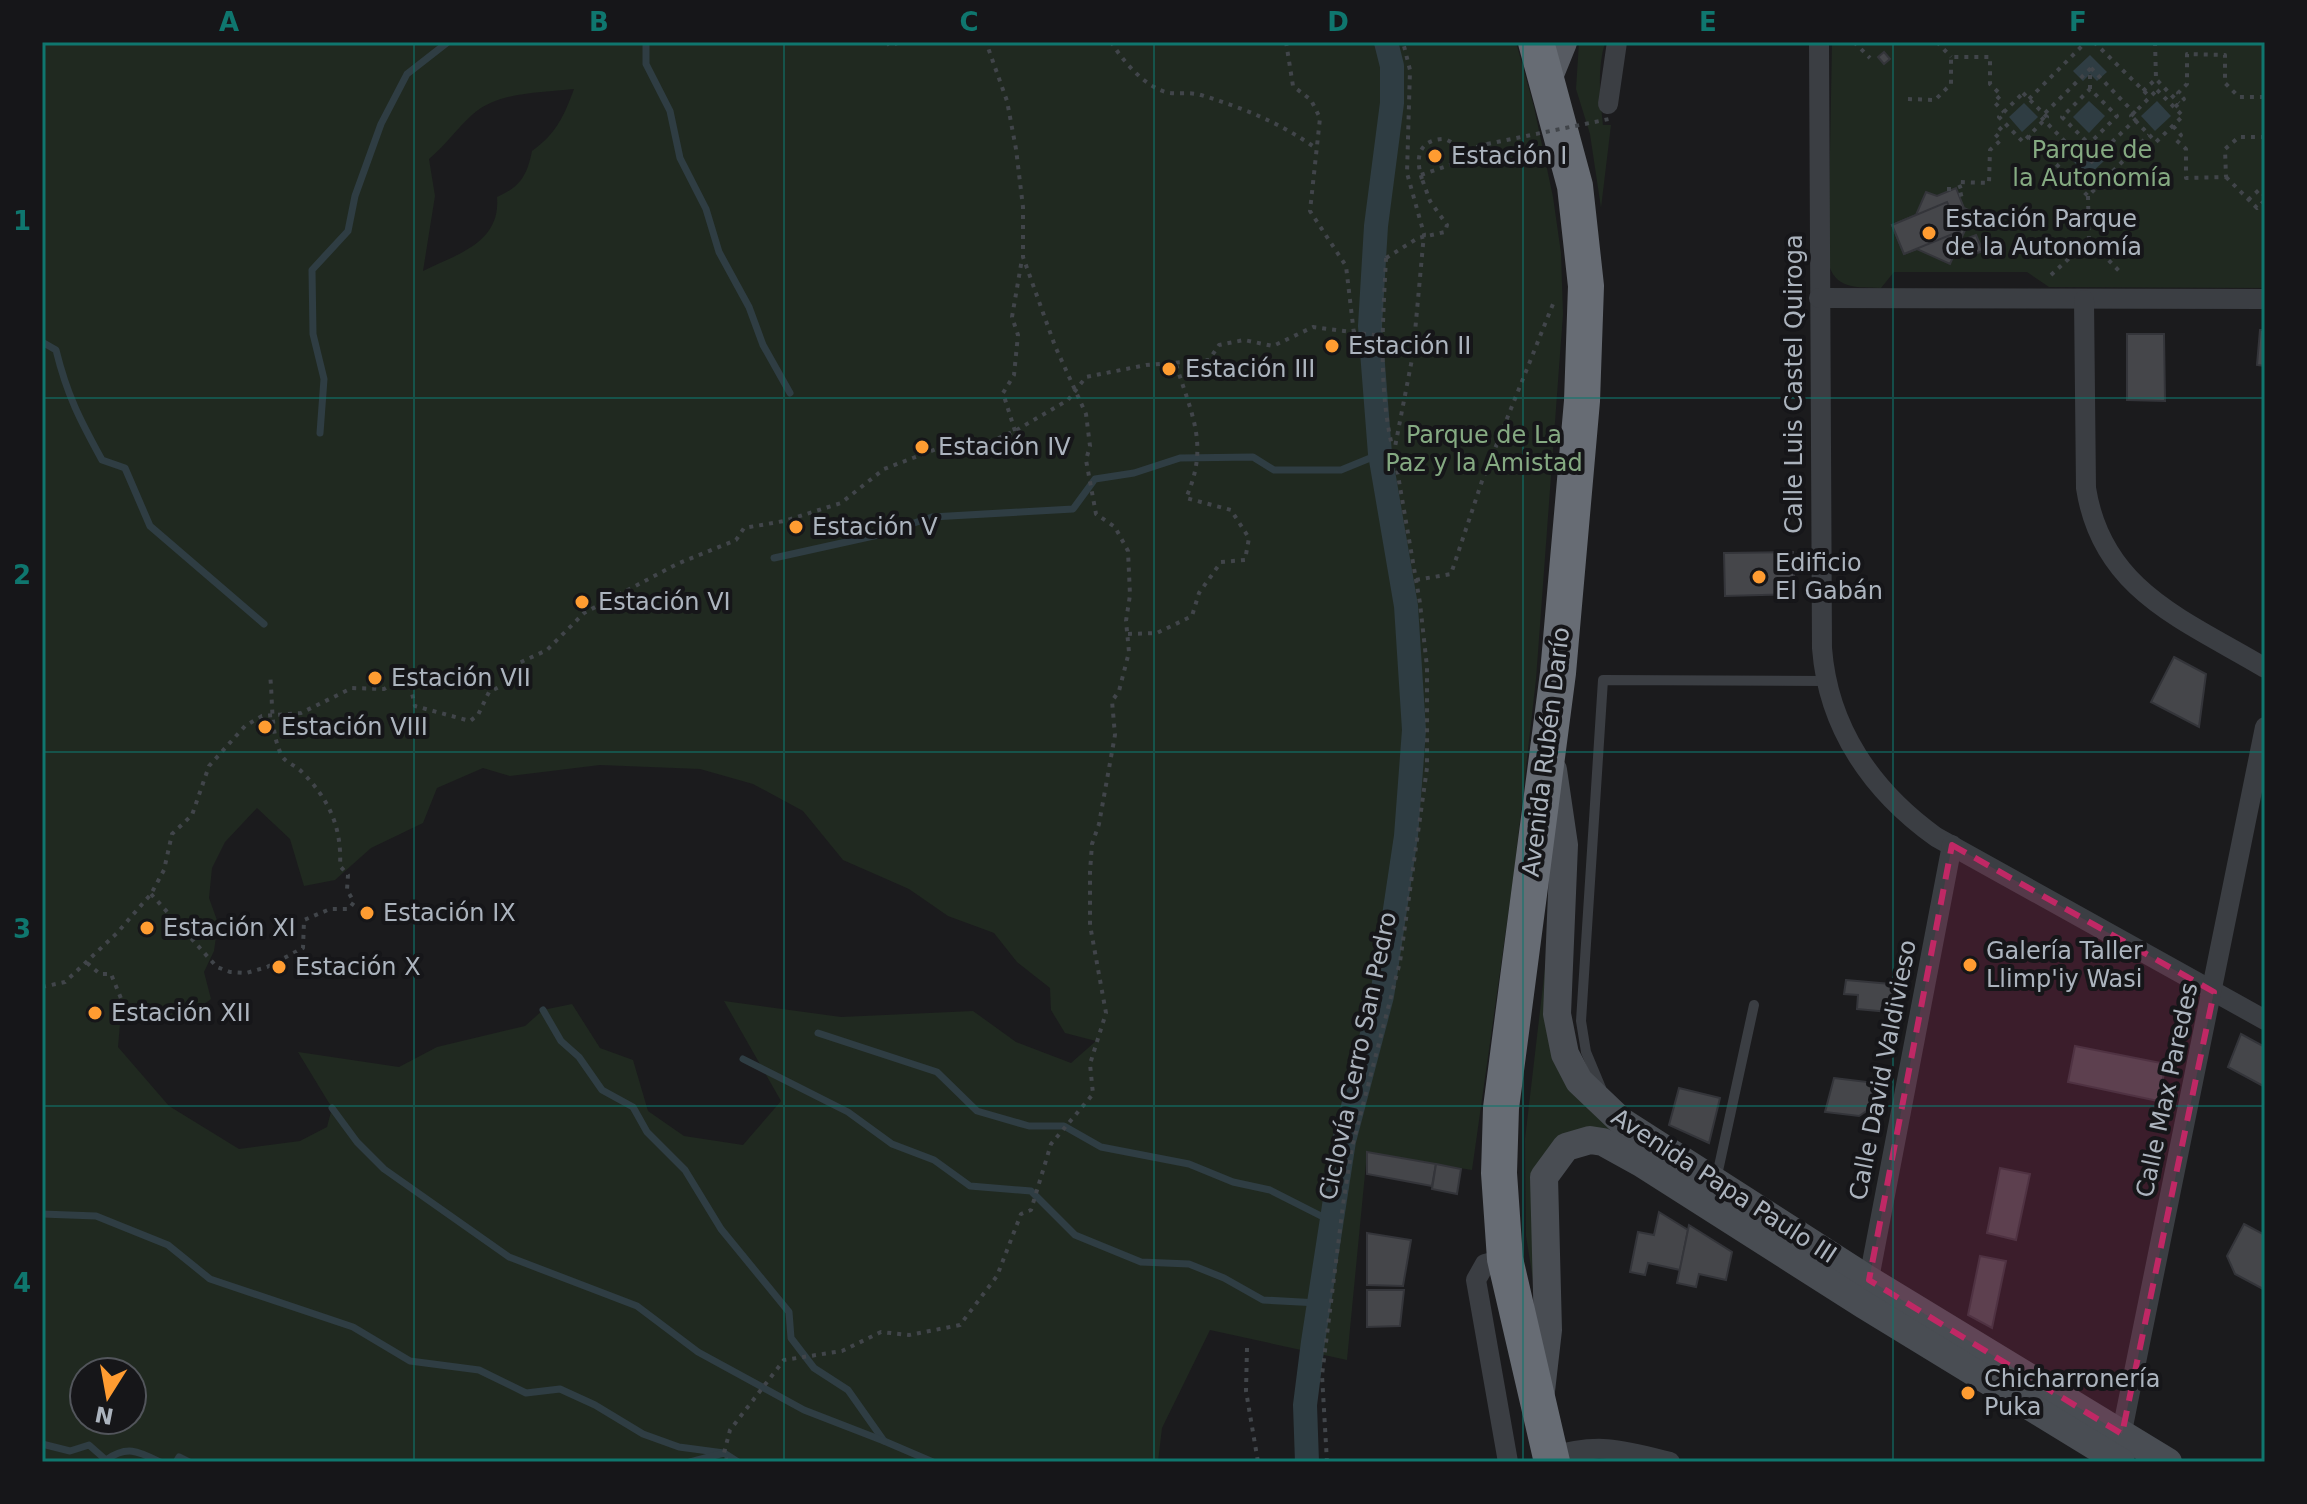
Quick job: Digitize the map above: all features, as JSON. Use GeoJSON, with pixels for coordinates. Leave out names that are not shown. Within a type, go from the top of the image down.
{"type":"FeatureCollection","features":[{"type":"Feature","properties":{"kind":"highway","name":"Avenida Rubén Darío"},"geometry":{"type":"LineString","coordinates":[[1536,42],[1575,186],[1586,286],[1582,401],[1550,743],[1501,1108],[1499,1173],[1505,1259],[1551,1459]]}},
{"type":"Feature","properties":{"kind":"main road"},"geometry":{"type":"LineString","coordinates":[[1546,79],[1561,42]]}},
{"type":"Feature","properties":{"kind":"main road","name":"Avenida Papa Paulo III"},"geometry":{"type":"LineString","coordinates":[[1550,743],[1564,845],[1557,1014],[1565,1054],[1579,1081],[1621,1121],[1716,1182],[1866,1293]]}},
{"type":"Feature","properties":{"kind":"main road","name":"Avenida Papa Paulo III"},"geometry":{"type":"LineString","coordinates":[[1538,1412],[1548,1330],[1544,1177],[1566,1147],[1577,1142],[1603,1142],[1866,1293],[2119,1454],[2168,1462]]}},
{"type":"Feature","properties":{"kind":"street"},"geometry":{"type":"LineString","coordinates":[[1609,112],[1617,42]]}},
{"type":"Feature","properties":{"kind":"street","name":"Calle Luis Castel Quiroga"},"geometry":{"type":"LineString","coordinates":[[1819,42],[1819,298],[1825,681],[1840,725],[1873,782],[1902,813],[1952,845],[2265,1020]]}},
{"type":"Feature","properties":{"kind":"street"},"geometry":{"type":"LineString","coordinates":[[1819,298],[2265,299]]}},
{"type":"Feature","properties":{"kind":"street"},"geometry":{"type":"LineString","coordinates":[[2084,300],[2086,488],[2090,518],[2118,570],[2141,594],[2265,668]]}},
{"type":"Feature","properties":{"kind":"street","name":"Calle Max Paredes"},"geometry":{"type":"LineString","coordinates":[[2119,1454],[2265,727]]}},
{"type":"Feature","properties":{"kind":"street","name":"Calle David Valdivieso"},"geometry":{"type":"LineString","coordinates":[[1866,1293],[1952,845]]}},
{"type":"Feature","properties":{"kind":"street"},"geometry":{"type":"LineString","coordinates":[[1505,1259],[1485,1264],[1476,1280],[1508,1462]]}},
{"type":"Feature","properties":{"kind":"street"},"geometry":{"type":"LineString","coordinates":[[1551,1459],[1592,1447],[1615,1448],[1670,1462]]}},
{"type":"Feature","properties":{"kind":"lane"},"geometry":{"type":"LineString","coordinates":[[1621,1121],[1605,1096],[1586,1052],[1581,1021],[1603,680],[1825,681]]}},
{"type":"Feature","properties":{"kind":"lane"},"geometry":{"type":"LineString","coordinates":[[1716,1182],[1754,1005]]}},
{"type":"Feature","properties":{"kind":"path"},"geometry":{"type":"LineString","coordinates":[[889,44],[900,42]]}},
{"type":"Feature","properties":{"kind":"path"},"geometry":{"type":"LineString","coordinates":[[986,42],[1007,101],[1023,207],[1023,257],[1012,317],[1018,335],[1014,375],[1003,393],[1015,431]]}},
{"type":"Feature","properties":{"kind":"path"},"geometry":{"type":"LineString","coordinates":[[1111,42],[1141,78],[1167,93],[1196,93],[1251,112],[1288,129],[1317,149]]}},
{"type":"Feature","properties":{"kind":"path"},"geometry":{"type":"LineString","coordinates":[[1286,42],[1293,86],[1311,100],[1320,118],[1310,211],[1346,266],[1354,334]]}},
{"type":"Feature","properties":{"kind":"path","name":"Ciclovía Cerro San Pedro"},"geometry":{"type":"LineString","coordinates":[[1327,1462],[1322,1375],[1343,1205],[1352,1147],[1400,962],[1427,768],[1427,667],[1394,452],[1413,354],[1424,234],[1407,173],[1410,70],[1403,42]]}},
{"type":"Feature","properties":{"kind":"path"},"geometry":{"type":"LineString","coordinates":[[1854,42],[1870,58]]}},
{"type":"Feature","properties":{"kind":"path"},"geometry":{"type":"LineString","coordinates":[[1908,99],[1935,100],[1951,84],[1951,57],[1937,42]]}},
{"type":"Feature","properties":{"kind":"path"},"geometry":{"type":"LineString","coordinates":[[2029,99],[2086,42]]}},
{"type":"Feature","properties":{"kind":"path"},"geometry":{"type":"LineString","coordinates":[[2094,42],[2150,97]]}},
{"type":"Feature","properties":{"kind":"path"},"geometry":{"type":"LineString","coordinates":[[2155,42],[2156,79],[2179,103]]}},
{"type":"Feature","properties":{"kind":"path"},"geometry":{"type":"LineString","coordinates":[[2175,107],[2184,99],[2178,93],[2187,84],[2187,54],[2225,55],[2225,83],[2239,97],[2265,97]]}},
{"type":"Feature","properties":{"kind":"path"},"geometry":{"type":"LineString","coordinates":[[1951,57],[1990,57],[1990,84],[2001,95],[1994,102],[2004,112]]}},
{"type":"Feature","properties":{"kind":"path"},"geometry":{"type":"LineString","coordinates":[[2029,99],[2023,93],[1999,117],[2023,142],[2045,117],[2091,68],[2133,116],[2149,135],[2156,142],[2183,116],[2157,90],[2150,97],[2133,116],[2088,165],[2045,117],[2029,99]]}},
{"type":"Feature","properties":{"kind":"path"},"geometry":{"type":"LineString","coordinates":[[2090,74],[2090,89],[2117,116],[2133,116]]}},
{"type":"Feature","properties":{"kind":"path"},"geometry":{"type":"LineString","coordinates":[[2143,91],[2156,79]]}},
{"type":"Feature","properties":{"kind":"path"},"geometry":{"type":"LineString","coordinates":[[2045,117],[2062,117],[2090,89]]}},
{"type":"Feature","properties":{"kind":"path"},"geometry":{"type":"LineString","coordinates":[[1394,452],[1387,424],[1382,336],[1386,258],[1418,238],[1445,232],[1447,225],[1430,201],[1418,151],[1438,139],[1467,150],[1609,112]]}},
{"type":"Feature","properties":{"kind":"path"},"geometry":{"type":"LineString","coordinates":[[2088,157],[2089,144],[2117,116]]}},
{"type":"Feature","properties":{"kind":"path"},"geometry":{"type":"LineString","coordinates":[[2062,117],[2089,144]]}},
{"type":"Feature","properties":{"kind":"path"},"geometry":{"type":"LineString","coordinates":[[1959,195],[1963,194],[1958,182],[1989,183],[1990,150],[2001,140],[1995,134],[2005,124]]}},
{"type":"Feature","properties":{"kind":"path"},"geometry":{"type":"LineString","coordinates":[[2173,126],[2181,135],[2176,140],[2186,149],[2186,178],[2226,177]]}},
{"type":"Feature","properties":{"kind":"path"},"geometry":{"type":"LineString","coordinates":[[2088,196],[2149,135]]}},
{"type":"Feature","properties":{"kind":"path"},"geometry":{"type":"LineString","coordinates":[[2028,136],[2088,196],[2089,240],[2122,274]]}},
{"type":"Feature","properties":{"kind":"path"},"geometry":{"type":"LineString","coordinates":[[2248,200],[2259,190],[2265,198],[2257,208],[2248,200],[2226,177],[2225,149],[2239,137],[2265,137]]}},
{"type":"Feature","properties":{"kind":"path"},"geometry":{"type":"LineString","coordinates":[[1422,177],[1464,160],[1467,150]]}},
{"type":"Feature","properties":{"kind":"path"},"geometry":{"type":"LineString","coordinates":[[1949,182],[1949,191]]}},
{"type":"Feature","properties":{"kind":"path"},"geometry":{"type":"LineString","coordinates":[[2051,275],[2089,240]]}},
{"type":"Feature","properties":{"kind":"path"},"geometry":{"type":"LineString","coordinates":[[727,1462],[724,1453],[730,1430],[784,1360],[842,1351],[881,1332],[909,1335],[960,1325],[997,1276],[1021,1214],[1031,1210],[1051,1144],[1093,1094],[1090,1064],[1106,1013],[1090,925],[1090,872],[1092,844],[1099,824],[1115,735],[1112,701],[1119,691],[1129,652],[1128,551],[1115,527],[1096,514],[1086,460],[1090,446],[1089,427],[1023,257]]}},
{"type":"Feature","properties":{"kind":"path"},"geometry":{"type":"LineString","coordinates":[[1416,580],[1451,574],[1482,481],[1558,289],[1586,286]]}},
{"type":"Feature","properties":{"kind":"path"},"geometry":{"type":"LineString","coordinates":[[42,987],[65,982],[87,963],[151,894],[164,870],[172,834],[192,815],[209,766],[245,726],[262,716],[301,713],[352,688],[384,689],[400,680],[411,689],[415,706],[470,721],[478,715],[489,692],[509,682],[519,663],[547,650],[584,613],[677,564],[736,540],[744,528],[784,521],[841,503],[884,469],[947,445],[980,446],[1015,431],[1068,400],[1086,377],[1105,371],[1175,361],[1209,360],[1219,345],[1244,340],[1273,346],[1313,327],[1382,336]]}},
{"type":"Feature","properties":{"kind":"path"},"geometry":{"type":"LineString","coordinates":[[1128,634],[1157,633],[1192,616],[1199,593],[1221,562],[1245,560],[1249,538],[1231,510],[1186,498],[1198,472],[1200,437],[1175,361]]}},
{"type":"Feature","properties":{"kind":"path"},"geometry":{"type":"LineString","coordinates":[[151,894],[217,967],[246,973],[267,967],[303,948],[304,920],[330,909],[349,909],[354,902],[347,890],[348,875],[340,866],[342,838],[335,814],[301,771],[283,758],[270,675]]}},
{"type":"Feature","properties":{"kind":"path"},"geometry":{"type":"LineString","coordinates":[[87,963],[100,974],[111,974],[131,1023]]}},
{"type":"Feature","properties":{"kind":"path"},"geometry":{"type":"LineString","coordinates":[[1247,1348],[1246,1391],[1258,1462]]}},
{"type":"Feature","properties":{"kind":"highlighted area"},"geometry":{"type":"Polygon","coordinates":[[[1952,845],[2214,992],[2122,1434],[1869,1280],[1952,845]]]}},
{"type":"Feature","properties":{"kind":"green space","name":"Parque de La Paz y la Amistad"},"geometry":{"type":"Polygon","coordinates":[[[42,42],[1516,42],[1534,107],[1553,197],[1561,253],[1563,314],[1536,679],[1514,873],[1472,1170],[1367,1153],[1347,1360],[1210,1330],[1162,1428],[1158,1462],[42,1462],[42,42]],[[574,89],[521,94],[496,101],[467,119],[429,159],[435,196],[423,271],[462,252],[484,236],[492,226],[497,197],[521,180],[532,151],[547,138],[567,108],[574,89]],[[600,765],[510,776],[483,768],[437,788],[423,823],[371,848],[335,880],[304,886],[290,839],[257,808],[225,842],[212,868],[209,898],[218,923],[214,951],[204,972],[211,999],[182,1014],[127,1016],[120,1024],[118,1047],[169,1106],[239,1149],[300,1141],[327,1127],[332,1108],[298,1052],[399,1067],[437,1047],[525,1026],[543,1010],[572,1004],[600,1048],[633,1060],[648,1111],[684,1136],[743,1145],[781,1101],[724,1001],[841,1017],[973,1011],[1016,1042],[1071,1063],[1096,1041],[1065,1033],[1051,1010],[1050,988],[1017,962],[994,933],[948,916],[909,889],[843,860],[803,811],[753,784],[700,769],[600,765]]]}},
{"type":"Feature","properties":{"kind":"green space"},"geometry":{"type":"Polygon","coordinates":[[[1579,42],[1605,42],[1600,73],[1601,104],[1603,125],[1611,125],[1601,208],[1590,134],[1576,89],[1579,42]]]}},
{"type":"Feature","properties":{"kind":"green space","name":"Parque de la Autonomía"},"geometry":{"type":"Polygon","coordinates":[[[1832,42],[2265,42],[2265,288],[2049,287],[2027,272],[1894,272],[1881,288],[1855,287],[1841,282],[1835,277],[1828,261],[1832,42]]]}},
{"type":"Feature","properties":{"kind":"green space"},"geometry":{"type":"Polygon","coordinates":[[[1556,874],[1550,1015],[1596,1115],[1625,1145],[1561,1141],[1539,1317],[1526,1236],[1525,1139],[1556,874]]]}},
{"type":"Feature","properties":{"kind":"shaded area"},"geometry":{"type":"Polygon","coordinates":[[[2090,55],[2107,72],[2097,81],[2090,74],[2083,81],[2073,71],[2090,55]]]}},
{"type":"Feature","properties":{"kind":"shaded area"},"geometry":{"type":"Polygon","coordinates":[[[2089,101],[2105,116],[2089,133],[2073,117],[2089,101]]]}},
{"type":"Feature","properties":{"kind":"shaded area"},"geometry":{"type":"Polygon","coordinates":[[[2157,101],[2171,116],[2155,131],[2141,116],[2157,101]]]}},
{"type":"Feature","properties":{"kind":"shaded area"},"geometry":{"type":"Polygon","coordinates":[[[2024,103],[2038,117],[2022,132],[2009,117],[2024,103]]]}},
{"type":"Feature","properties":{"kind":"shaded area"},"geometry":{"type":"Polygon","coordinates":[[[2081,151],[2088,157],[2095,151],[2105,160],[2088,176],[2072,160],[2081,151]]]}},
{"type":"Feature","properties":{"kind":"building"},"geometry":{"type":"Polygon","coordinates":[[[1884,52],[1890,59],[1884,64],[1878,57],[1884,52]]]}},
{"type":"Feature","properties":{"kind":"building","name":"Estación Parque de la Autonomía"},"geometry":{"type":"Polygon","coordinates":[[[1956,188],[1964,208],[1973,212],[1950,264],[1917,249],[1904,254],[1892,225],[1916,215],[1926,192],[1937,196],[1956,188]]]}},
{"type":"Feature","properties":{"kind":"building"},"geometry":{"type":"Polygon","coordinates":[[[1947,202],[1960,231],[1904,254],[1892,225],[1947,202]]]}},
{"type":"Feature","properties":{"kind":"building"},"geometry":{"type":"Polygon","coordinates":[[[1976,235],[1983,251],[1967,257],[1960,241],[1976,235]]]}},
{"type":"Feature","properties":{"kind":"building"},"geometry":{"type":"Polygon","coordinates":[[[2260,330],[2265,330],[2265,366],[2257,365],[2260,330]]]}},
{"type":"Feature","properties":{"kind":"building"},"geometry":{"type":"Polygon","coordinates":[[[2127,334],[2164,334],[2165,401],[2127,400],[2127,334]]]}},
{"type":"Feature","properties":{"kind":"building","name":"Edificio El Gabán"},"geometry":{"type":"Polygon","coordinates":[[[1793,552],[1795,594],[1725,596],[1724,553],[1793,552]]]}},
{"type":"Feature","properties":{"kind":"building"},"geometry":{"type":"Polygon","coordinates":[[[2174,657],[2206,674],[2199,727],[2151,702],[2174,657]]]}},
{"type":"Feature","properties":{"kind":"building"},"geometry":{"type":"Polygon","coordinates":[[[1846,980],[1902,985],[1900,1013],[1857,1009],[1858,995],[1844,994],[1846,980]]]}},
{"type":"Feature","properties":{"kind":"building"},"geometry":{"type":"Polygon","coordinates":[[[2241,1034],[2265,1047],[2265,1087],[2228,1067],[2241,1034]]]}},
{"type":"Feature","properties":{"kind":"building"},"geometry":{"type":"Polygon","coordinates":[[[2075,1046],[2166,1064],[2158,1101],[2068,1082],[2075,1046]]]}},
{"type":"Feature","properties":{"kind":"building"},"geometry":{"type":"Polygon","coordinates":[[[1834,1078],[1884,1084],[1880,1102],[1859,1116],[1825,1112],[1834,1078]]]}},
{"type":"Feature","properties":{"kind":"building"},"geometry":{"type":"Polygon","coordinates":[[[1679,1088],[1720,1098],[1709,1143],[1669,1125],[1679,1088]]]}},
{"type":"Feature","properties":{"kind":"building"},"geometry":{"type":"Polygon","coordinates":[[[1367,1152],[1436,1164],[1432,1186],[1367,1174],[1367,1152]]]}},
{"type":"Feature","properties":{"kind":"building"},"geometry":{"type":"Polygon","coordinates":[[[1436,1164],[1461,1169],[1457,1194],[1432,1189],[1436,1164]]]}},
{"type":"Feature","properties":{"kind":"building"},"geometry":{"type":"Polygon","coordinates":[[[2000,1168],[2030,1174],[2016,1240],[1987,1233],[2000,1168]]]}},
{"type":"Feature","properties":{"kind":"building"},"geometry":{"type":"Polygon","coordinates":[[[1659,1212],[1688,1230],[1680,1270],[1648,1263],[1645,1275],[1630,1272],[1638,1232],[1654,1235],[1659,1212]]]}},
{"type":"Feature","properties":{"kind":"building"},"geometry":{"type":"Polygon","coordinates":[[[2244,1224],[2265,1235],[2265,1290],[2235,1274],[2227,1256],[2244,1224]]]}},
{"type":"Feature","properties":{"kind":"building"},"geometry":{"type":"Polygon","coordinates":[[[1689,1225],[1732,1252],[1726,1280],[1699,1274],[1696,1287],[1677,1283],[1689,1225]]]}},
{"type":"Feature","properties":{"kind":"building"},"geometry":{"type":"Polygon","coordinates":[[[1367,1233],[1411,1240],[1403,1286],[1367,1285],[1367,1233]]]}},
{"type":"Feature","properties":{"kind":"building"},"geometry":{"type":"Polygon","coordinates":[[[1980,1256],[2006,1261],[1992,1328],[1968,1315],[1980,1256]]]}},
{"type":"Feature","properties":{"kind":"building"},"geometry":{"type":"Polygon","coordinates":[[[1367,1290],[1404,1290],[1400,1326],[1367,1327],[1367,1290]]]}},
{"type":"Feature","properties":{"kind":"waterway"},"geometry":{"type":"LineString","coordinates":[[320,433],[324,379],[313,334],[312,270],[348,231],[355,196],[381,124],[407,74],[448,42]]}},
{"type":"Feature","properties":{"kind":"waterway"},"geometry":{"type":"LineString","coordinates":[[646,42],[646,64],[670,111],[680,158],[706,209],[719,252],[749,307],[763,345],[790,393]]}},
{"type":"Feature","properties":{"kind":"waterway"},"geometry":{"type":"LineString","coordinates":[[1307,1462],[1305,1405],[1313,1342],[1344,1141],[1382,996],[1406,836],[1414,730],[1406,606],[1380,454],[1370,326],[1376,226],[1392,103],[1392,66],[1386,42]]}},
{"type":"Feature","properties":{"kind":"waterway"},"geometry":{"type":"LineString","coordinates":[[42,342],[56,350],[70,394],[94,446],[102,460],[125,468],[150,526],[264,624]]}},
{"type":"Feature","properties":{"kind":"waterway"},"geometry":{"type":"LineString","coordinates":[[774,558],[878,535],[932,517],[1073,509],[1095,479],[1134,473],[1180,458],[1253,457],[1274,470],[1341,470],[1380,454]]}},
{"type":"Feature","properties":{"kind":"waterway"},"geometry":{"type":"LineString","coordinates":[[543,1010],[561,1041],[579,1057],[602,1090],[633,1107],[647,1132],[685,1170],[721,1229],[789,1312],[791,1338],[814,1368],[848,1390],[884,1441],[933,1462]]}},
{"type":"Feature","properties":{"kind":"waterway"},"geometry":{"type":"LineString","coordinates":[[818,1033],[937,1072],[977,1111],[1029,1126],[1064,1126],[1101,1147],[1189,1164],[1233,1182],[1270,1190],[1331,1221]]}},
{"type":"Feature","properties":{"kind":"waterway"},"geometry":{"type":"LineString","coordinates":[[743,1059],[848,1112],[892,1144],[934,1160],[970,1186],[1031,1191],[1075,1235],[1141,1262],[1189,1264],[1224,1278],[1263,1300],[1319,1303]]}},
{"type":"Feature","properties":{"kind":"waterway"},"geometry":{"type":"LineString","coordinates":[[332,1108],[357,1142],[384,1169],[509,1257],[637,1306],[698,1352],[804,1410],[884,1441]]}},
{"type":"Feature","properties":{"kind":"waterway"},"geometry":{"type":"LineString","coordinates":[[42,1214],[96,1216],[168,1245],[210,1279],[353,1327],[410,1361],[479,1370],[526,1393],[560,1389],[595,1405],[643,1434],[679,1447],[724,1453]]}},
{"type":"Feature","properties":{"kind":"waterway"},"geometry":{"type":"LineString","coordinates":[[42,1444],[70,1451],[89,1445],[106,1460],[120,1452],[133,1451],[160,1462]]}},
{"type":"Feature","properties":{"kind":"waterway"},"geometry":{"type":"LineString","coordinates":[[690,1462],[724,1453],[738,1462]]}},
{"type":"Feature","properties":{"kind":"waterway"},"geometry":{"type":"LineString","coordinates":[[176,1462],[179,1457],[189,1462]]}},
{"type":"Feature","properties":{"kind":"place","name":"Estación I"},"geometry":{"type":"Point","coordinates":[1435,156]}},
{"type":"Feature","properties":{"kind":"place","name":"Estación Parque de la Autonomía"},"geometry":{"type":"Point","coordinates":[1929,233]}},
{"type":"Feature","properties":{"kind":"place","name":"Estación II"},"geometry":{"type":"Point","coordinates":[1332,346]}},
{"type":"Feature","properties":{"kind":"place","name":"Estación III"},"geometry":{"type":"Point","coordinates":[1169,369]}},
{"type":"Feature","properties":{"kind":"place","name":"Estación IV"},"geometry":{"type":"Point","coordinates":[922,447]}},
{"type":"Feature","properties":{"kind":"place","name":"Estación V"},"geometry":{"type":"Point","coordinates":[796,527]}},
{"type":"Feature","properties":{"kind":"place","name":"Edificio El Gabán"},"geometry":{"type":"Point","coordinates":[1759,577]}},
{"type":"Feature","properties":{"kind":"place","name":"Estación VI"},"geometry":{"type":"Point","coordinates":[582,602]}},
{"type":"Feature","properties":{"kind":"place","name":"Estación VII"},"geometry":{"type":"Point","coordinates":[375,678]}},
{"type":"Feature","properties":{"kind":"place","name":"Estación VIII"},"geometry":{"type":"Point","coordinates":[265,727]}},
{"type":"Feature","properties":{"kind":"place","name":"Estación IX"},"geometry":{"type":"Point","coordinates":[367,913]}},
{"type":"Feature","properties":{"kind":"place","name":"Estación XI"},"geometry":{"type":"Point","coordinates":[147,928]}},
{"type":"Feature","properties":{"kind":"place","name":"Galería Taller Llimp'iy Wasi"},"geometry":{"type":"Point","coordinates":[1970,965]}},
{"type":"Feature","properties":{"kind":"place","name":"Estación X"},"geometry":{"type":"Point","coordinates":[279,967]}},
{"type":"Feature","properties":{"kind":"place","name":"Estación XII"},"geometry":{"type":"Point","coordinates":[95,1013]}},
{"type":"Feature","properties":{"kind":"place","name":"Chicharronería Puka"},"geometry":{"type":"Point","coordinates":[1968,1393]}}]}
